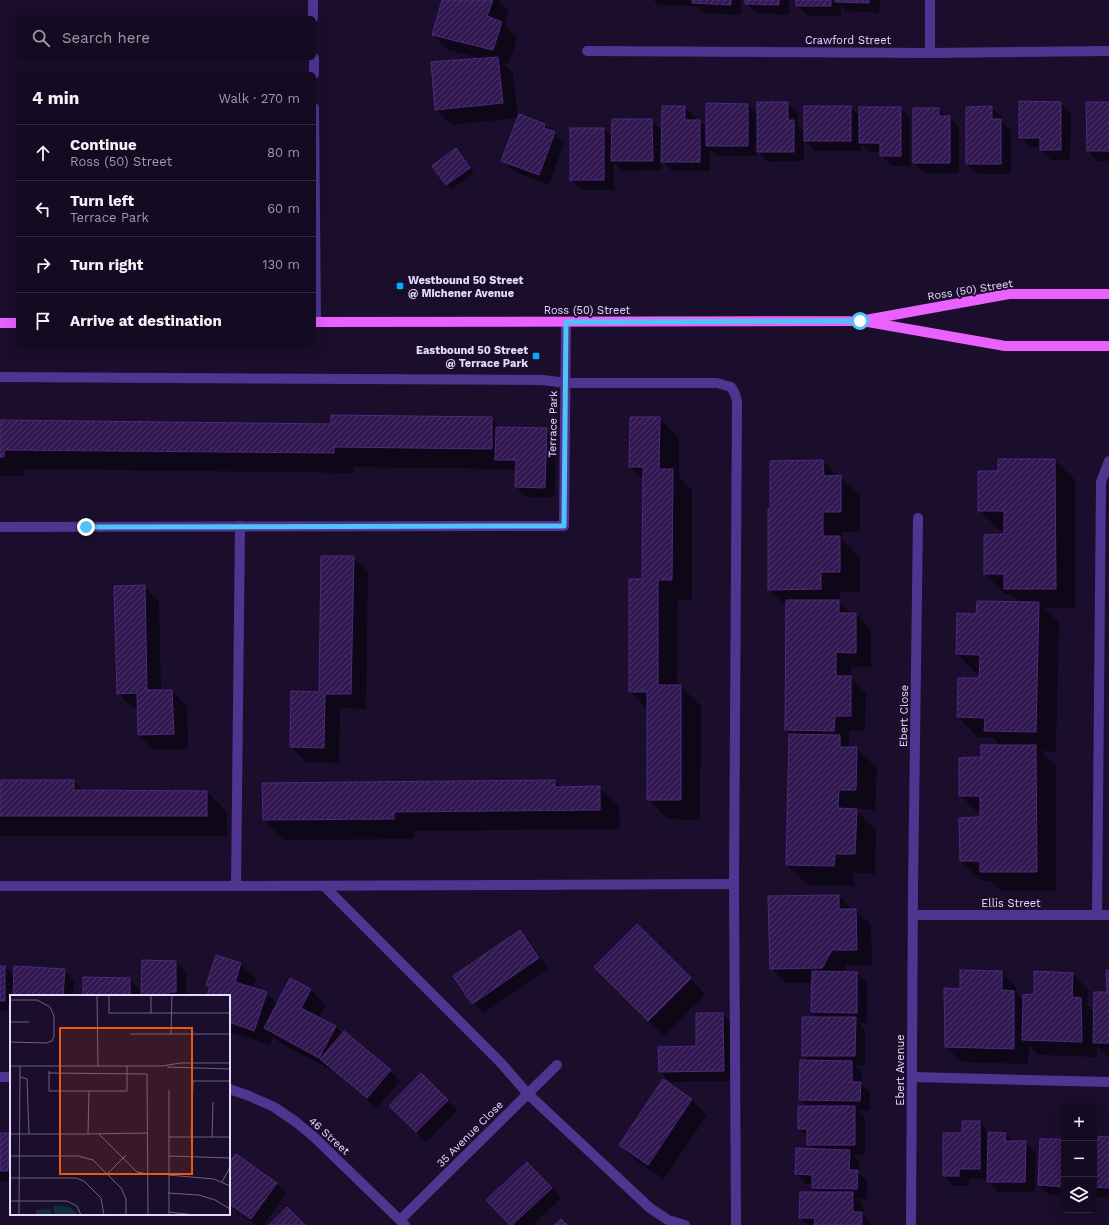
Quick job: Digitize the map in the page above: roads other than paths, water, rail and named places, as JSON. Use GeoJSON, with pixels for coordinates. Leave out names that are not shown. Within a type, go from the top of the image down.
{"type":"FeatureCollection","features":[{"type":"Feature","properties":{"kind":"main road","name":"Ross (50) Street"},"geometry":{"type":"LineString","coordinates":[[860,321],[1010,294],[1109,294]]}},
{"type":"Feature","properties":{"kind":"main road","name":"Ross (50) Street"},"geometry":{"type":"LineString","coordinates":[[316,322],[860,321],[1005,346],[1109,346]]}},
{"type":"Feature","properties":{"kind":"main road"},"geometry":{"type":"LineString","coordinates":[[0,323],[16,323]]}},
{"type":"Feature","properties":{"kind":"street"},"geometry":{"type":"LineString","coordinates":[[313,0],[313,16]]}},
{"type":"Feature","properties":{"kind":"street"},"geometry":{"type":"LineString","coordinates":[[930,0],[930,53]]}},
{"type":"Feature","properties":{"kind":"street","name":"Crawford Street"},"geometry":{"type":"LineString","coordinates":[[587,51],[930,53],[1109,52]]}},
{"type":"Feature","properties":{"kind":"street"},"geometry":{"type":"LineString","coordinates":[[314,60],[314,72]]}},
{"type":"Feature","properties":{"kind":"street","name":"Terrace Park"},"geometry":{"type":"LineString","coordinates":[[240,526],[564,526],[566,322]]}},
{"type":"Feature","properties":{"kind":"street"},"geometry":{"type":"LineString","coordinates":[[0,377],[543,380],[566,383],[716,383],[731,387],[737,401],[734,884],[736,1225]]}},
{"type":"Feature","properties":{"kind":"street"},"geometry":{"type":"LineString","coordinates":[[1097,915],[1101,482],[1109,461]]}},
{"type":"Feature","properties":{"kind":"street","name":"Ebert Close"},"geometry":{"type":"LineString","coordinates":[[913,915],[918,518]]}},
{"type":"Feature","properties":{"kind":"street"},"geometry":{"type":"LineString","coordinates":[[0,527],[240,526],[236,886]]}},
{"type":"Feature","properties":{"kind":"street"},"geometry":{"type":"LineString","coordinates":[[0,886],[734,884]]}},
{"type":"Feature","properties":{"kind":"street"},"geometry":{"type":"LineString","coordinates":[[324,886],[501,1063],[528,1094],[650,1208],[668,1220],[685,1225]]}},
{"type":"Feature","properties":{"kind":"street","name":"Ellis Street"},"geometry":{"type":"LineString","coordinates":[[913,915],[1109,915]]}},
{"type":"Feature","properties":{"kind":"street","name":"Ebert Avenue"},"geometry":{"type":"LineString","coordinates":[[911,1225],[913,915]]}},
{"type":"Feature","properties":{"kind":"street","name":"35 Avenue Close"},"geometry":{"type":"LineString","coordinates":[[402,1222],[558,1065]]}},
{"type":"Feature","properties":{"kind":"street"},"geometry":{"type":"LineString","coordinates":[[912,1077],[1109,1082]]}},
{"type":"Feature","properties":{"kind":"street","name":"46 Street"},"geometry":{"type":"LineString","coordinates":[[230,1089],[274,1107],[296,1122],[314,1137],[402,1222]]}},
{"type":"Feature","properties":{"kind":"place","name":"Westbound 50 Street @ Michener Avenue"},"geometry":{"type":"Point","coordinates":[400,286]}},
{"type":"Feature","properties":{"kind":"place","name":"Eastbound 50 Street @ Terrace Park"},"geometry":{"type":"Point","coordinates":[536,356]}}]}
